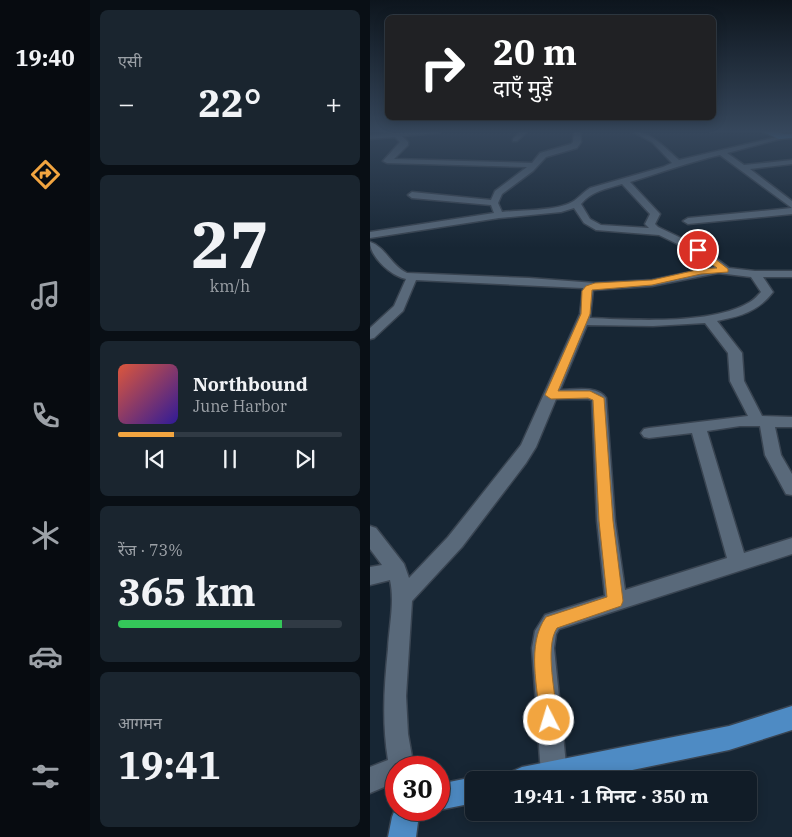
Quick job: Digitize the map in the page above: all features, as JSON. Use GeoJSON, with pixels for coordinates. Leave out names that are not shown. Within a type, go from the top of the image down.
{"type":"FeatureCollection","features":[{"type":"Feature","properties":{"kind":"main road"},"geometry":{"type":"LineString","coordinates":[[569,771],[729,738],[792,718]]}},
{"type":"Feature","properties":{"kind":"main road"},"geometry":{"type":"LineString","coordinates":[[450,794],[465,792]]}},
{"type":"Feature","properties":{"kind":"main road"},"geometry":{"type":"LineString","coordinates":[[402,837],[404,821]]}},
{"type":"Feature","properties":{"kind":"street"},"geometry":{"type":"LineString","coordinates":[[499,215],[494,203],[498,193],[527,170]]}},
{"type":"Feature","properties":{"kind":"street"},"geometry":{"type":"LineString","coordinates":[[370,235],[499,215],[561,209],[576,204],[588,192],[662,170]]}},
{"type":"Feature","properties":{"kind":"street"},"geometry":{"type":"LineString","coordinates":[[747,170],[788,199],[792,205]]}},
{"type":"Feature","properties":{"kind":"street"},"geometry":{"type":"LineString","coordinates":[[624,181],[655,214],[650,224],[660,232],[698,250],[725,270]]}},
{"type":"Feature","properties":{"kind":"street"},"geometry":{"type":"LineString","coordinates":[[412,195],[494,203]]}},
{"type":"Feature","properties":{"kind":"street"},"geometry":{"type":"LineString","coordinates":[[576,204],[587,221],[599,228],[660,232]]}},
{"type":"Feature","properties":{"kind":"street"},"geometry":{"type":"LineString","coordinates":[[688,221],[792,211]]}},
{"type":"Feature","properties":{"kind":"street"},"geometry":{"type":"LineString","coordinates":[[370,245],[390,269],[396,273],[412,277],[537,281],[595,286],[652,283],[701,272],[725,270],[754,274],[792,274]]}},
{"type":"Feature","properties":{"kind":"street"},"geometry":{"type":"LineString","coordinates":[[583,321],[638,323],[709,319],[733,314],[748,308],[765,296],[766,288],[754,274]]}},
{"type":"Feature","properties":{"kind":"street"},"geometry":{"type":"LineString","coordinates":[[370,335],[400,308],[412,277]]}},
{"type":"Feature","properties":{"kind":"street"},"geometry":{"type":"LineString","coordinates":[[402,598],[455,542],[528,447],[583,321],[587,308],[587,291],[595,286]]}},
{"type":"Feature","properties":{"kind":"street"},"geometry":{"type":"LineString","coordinates":[[709,319],[734,353],[736,381],[762,420],[773,455],[792,489]]}},
{"type":"Feature","properties":{"kind":"street"},"geometry":{"type":"LineString","coordinates":[[551,395],[590,394],[598,398],[606,521],[616,601]]}},
{"type":"Feature","properties":{"kind":"street"},"geometry":{"type":"LineString","coordinates":[[649,433],[762,420],[792,422]]}},
{"type":"Feature","properties":{"kind":"street"},"geometry":{"type":"LineString","coordinates":[[698,427],[738,563]]}},
{"type":"Feature","properties":{"kind":"street"},"geometry":{"type":"LineString","coordinates":[[370,533],[397,570],[402,583],[395,696],[396,734],[400,756]]}},
{"type":"Feature","properties":{"kind":"street"},"geometry":{"type":"LineString","coordinates":[[554,771],[543,648],[546,631],[552,622],[792,546]]}},
{"type":"Feature","properties":{"kind":"street"},"geometry":{"type":"LineString","coordinates":[[370,576],[397,570]]}},
{"type":"Feature","properties":{"kind":"street"},"geometry":{"type":"LineString","coordinates":[[370,780],[385,774]]}},
{"type":"Feature","properties":{"kind":"route"},"geometry":{"type":"LineString","coordinates":[[549,720],[543,648],[546,631],[552,622],[616,601],[606,521],[598,398],[590,394],[551,395],[586,314],[587,291],[589,288],[595,286],[652,283],[701,272],[725,270],[698,250]]}}]}
